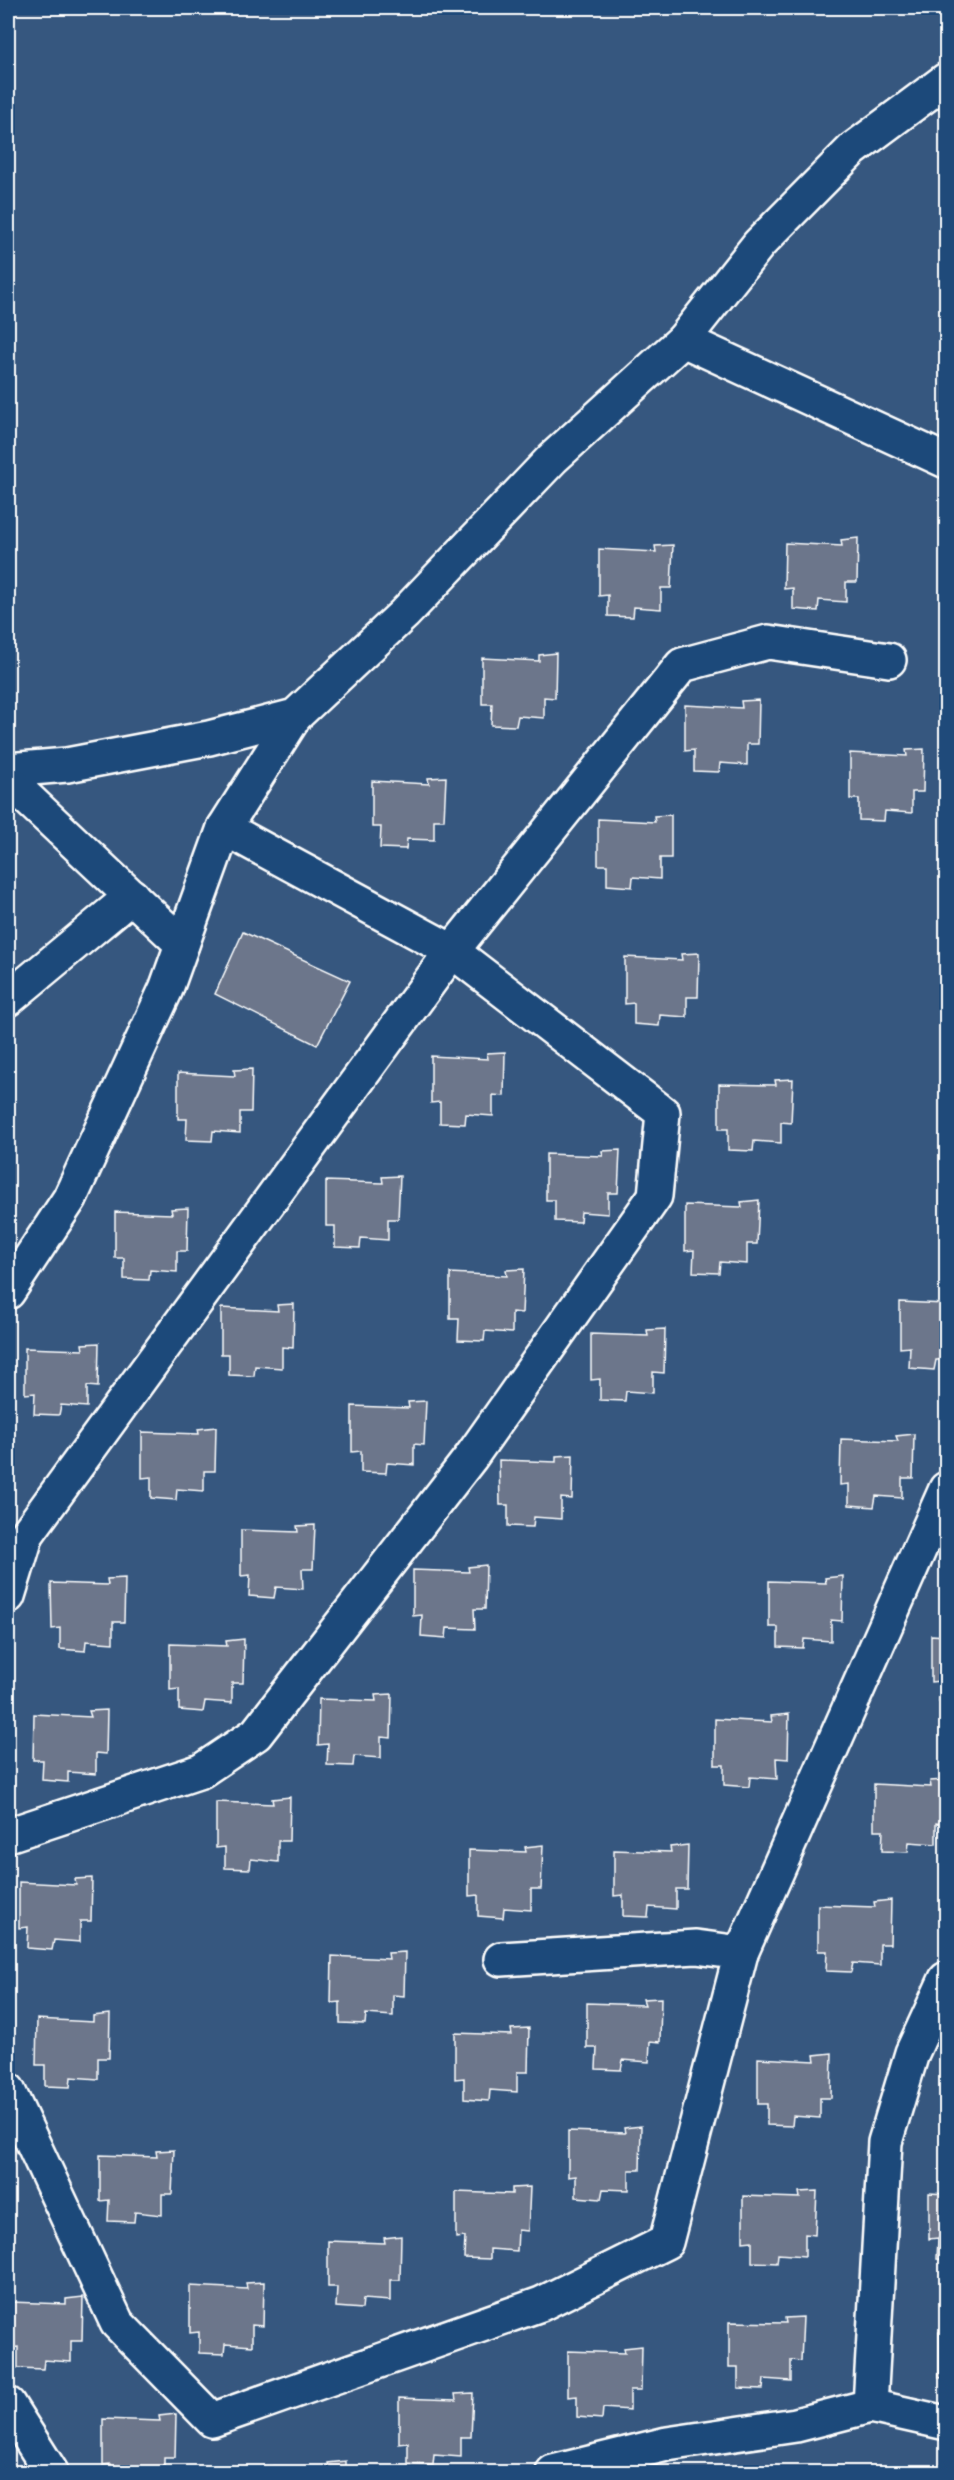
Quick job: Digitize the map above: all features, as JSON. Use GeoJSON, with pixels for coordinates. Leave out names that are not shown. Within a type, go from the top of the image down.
{"type":"FeatureCollection","features":[{"type":"Feature","properties":{"kind":"street"},"geometry":{"type":"LineString","coordinates":[[8,1292],[70,1198],[166,989],[224,828],[295,716],[404,614],[553,458],[683,340],[759,244],[852,150],[946,80]]}},
{"type":"Feature","properties":{"kind":"street"},"geometry":{"type":"LineString","coordinates":[[683,340],[946,461]]}},
{"type":"Feature","properties":{"kind":"street"},"geometry":{"type":"LineString","coordinates":[[8,1596],[27,1533],[453,951],[682,665],[768,642],[889,660]]}},
{"type":"Feature","properties":{"kind":"street"},"geometry":{"type":"LineString","coordinates":[[8,770],[88,761],[209,738],[295,716]]}},
{"type":"Feature","properties":{"kind":"street"},"geometry":{"type":"LineString","coordinates":[[8,780],[182,944]]}},
{"type":"Feature","properties":{"kind":"street"},"geometry":{"type":"LineString","coordinates":[[8,1835],[201,1771],[256,1734],[471,1457],[655,1196],[663,1113],[453,951],[224,828]]}},
{"type":"Feature","properties":{"kind":"street"},"geometry":{"type":"LineString","coordinates":[[8,999],[132,896]]}},
{"type":"Feature","properties":{"kind":"street"},"geometry":{"type":"LineString","coordinates":[[8,2090],[117,2323],[212,2420],[540,2304],[666,2242],[741,1953],[946,1489]]}},
{"type":"Feature","properties":{"kind":"street"},"geometry":{"type":"LineString","coordinates":[[501,1959],[696,1947],[741,1953]]}},
{"type":"Feature","properties":{"kind":"street"},"geometry":{"type":"LineString","coordinates":[[870,2406],[885,2142],[912,2053],[946,1979]]}},
{"type":"Feature","properties":{"kind":"street"},"geometry":{"type":"LineString","coordinates":[[8,2404],[51,2472]]}},
{"type":"Feature","properties":{"kind":"street"},"geometry":{"type":"LineString","coordinates":[[553,2472],[667,2444],[796,2425],[870,2406],[946,2423]]}},
{"type":"Feature","properties":{"kind":"building"},"geometry":{"type":"Polygon","coordinates":[[[858,538],[857,582],[846,582],[846,602],[819,600],[818,611],[793,609],[793,588],[784,589],[785,543],[842,546],[841,540],[858,538]]]}},
{"type":"Feature","properties":{"kind":"building"},"geometry":{"type":"Polygon","coordinates":[[[673,545],[671,588],[661,588],[661,609],[634,607],[633,617],[608,616],[608,595],[599,596],[599,549],[656,552],[655,546],[673,545]]]}},
{"type":"Feature","properties":{"kind":"building"},"geometry":{"type":"Polygon","coordinates":[[[556,653],[555,698],[544,697],[544,718],[518,716],[516,726],[491,725],[492,704],[482,704],[482,658],[539,661],[539,655],[556,653]]]}},
{"type":"Feature","properties":{"kind":"building"},"geometry":{"type":"Polygon","coordinates":[[[759,700],[758,744],[747,744],[747,765],[720,763],[719,772],[694,771],[694,750],[685,751],[685,705],[742,708],[741,701],[759,700]]]}},
{"type":"Feature","properties":{"kind":"building"},"geometry":{"type":"Polygon","coordinates":[[[924,749],[923,792],[912,792],[912,813],[885,811],[884,821],[859,820],[859,799],[850,799],[850,753],[907,756],[906,750],[924,749]]]}},
{"type":"Feature","properties":{"kind":"building"},"geometry":{"type":"Polygon","coordinates":[[[446,777],[444,820],[434,820],[434,840],[407,839],[406,849],[380,848],[381,827],[372,827],[372,781],[429,784],[428,778],[446,777]]]}},
{"type":"Feature","properties":{"kind":"building"},"geometry":{"type":"Polygon","coordinates":[[[671,815],[671,858],[660,858],[660,879],[633,877],[632,887],[607,885],[607,865],[598,865],[598,819],[655,822],[654,816],[671,815]]]}},
{"type":"Feature","properties":{"kind":"building"},"geometry":{"type":"Polygon","coordinates":[[[243,932],[350,981],[317,1045],[215,994],[243,932]]]}},
{"type":"Feature","properties":{"kind":"building"},"geometry":{"type":"Polygon","coordinates":[[[699,953],[698,997],[687,997],[687,1017],[660,1015],[659,1026],[634,1024],[634,1003],[625,1004],[625,957],[682,960],[681,954],[699,953]]]}},
{"type":"Feature","properties":{"kind":"building"},"geometry":{"type":"Polygon","coordinates":[[[505,1052],[504,1096],[493,1095],[493,1116],[466,1114],[465,1124],[440,1123],[440,1102],[431,1103],[431,1056],[488,1059],[487,1053],[505,1052]]]}},
{"type":"Feature","properties":{"kind":"building"},"geometry":{"type":"Polygon","coordinates":[[[252,1069],[251,1112],[240,1112],[240,1133],[213,1131],[212,1141],[186,1140],[187,1119],[178,1119],[178,1073],[235,1076],[234,1070],[252,1069]]]}},
{"type":"Feature","properties":{"kind":"building"},"geometry":{"type":"Polygon","coordinates":[[[793,1079],[791,1123],[781,1122],[781,1143],[754,1141],[753,1151],[728,1150],[728,1129],[719,1129],[719,1084],[776,1085],[775,1080],[793,1079]]]}},
{"type":"Feature","properties":{"kind":"building"},"geometry":{"type":"Polygon","coordinates":[[[620,1150],[618,1193],[608,1193],[608,1214],[581,1212],[580,1222],[555,1221],[555,1200],[546,1200],[546,1154],[603,1156],[602,1151],[620,1150]]]}},
{"type":"Feature","properties":{"kind":"building"},"geometry":{"type":"Polygon","coordinates":[[[400,1176],[398,1219],[388,1219],[388,1240],[361,1238],[360,1248],[335,1247],[335,1226],[326,1226],[326,1181],[383,1183],[382,1177],[400,1176]]]}},
{"type":"Feature","properties":{"kind":"building"},"geometry":{"type":"Polygon","coordinates":[[[759,1200],[757,1244],[747,1244],[747,1264],[720,1262],[719,1273],[693,1272],[694,1250],[685,1251],[685,1205],[742,1207],[741,1202],[759,1200]]]}},
{"type":"Feature","properties":{"kind":"building"},"geometry":{"type":"Polygon","coordinates":[[[188,1208],[187,1251],[177,1251],[177,1272],[150,1270],[149,1280],[124,1279],[124,1258],[115,1258],[115,1212],[172,1214],[171,1209],[188,1208]]]}},
{"type":"Feature","properties":{"kind":"building"},"geometry":{"type":"Polygon","coordinates":[[[524,1269],[522,1313],[512,1312],[512,1333],[485,1331],[484,1341],[458,1340],[459,1319],[450,1319],[450,1273],[507,1276],[506,1270],[524,1269]]]}},
{"type":"Feature","properties":{"kind":"building"},"geometry":{"type":"Polygon","coordinates":[[[900,1302],[946,1304],[946,1360],[936,1360],[934,1370],[909,1368],[910,1347],[900,1348],[900,1302]]]}},
{"type":"Feature","properties":{"kind":"building"},"geometry":{"type":"Polygon","coordinates":[[[294,1304],[293,1348],[282,1347],[282,1368],[255,1366],[254,1376],[229,1375],[229,1354],[221,1354],[221,1308],[278,1311],[277,1305],[294,1304]]]}},
{"type":"Feature","properties":{"kind":"building"},"geometry":{"type":"Polygon","coordinates":[[[665,1329],[664,1373],[653,1372],[653,1393],[626,1391],[625,1401],[600,1400],[600,1379],[591,1380],[591,1334],[648,1336],[647,1330],[665,1329]]]}},
{"type":"Feature","properties":{"kind":"building"},"geometry":{"type":"Polygon","coordinates":[[[99,1343],[98,1387],[87,1386],[87,1407],[61,1405],[59,1415],[34,1414],[35,1393],[25,1394],[25,1348],[83,1350],[82,1344],[99,1343]]]}},
{"type":"Feature","properties":{"kind":"building"},"geometry":{"type":"Polygon","coordinates":[[[426,1401],[424,1445],[414,1444],[414,1465],[387,1463],[386,1473],[361,1472],[361,1451],[352,1452],[352,1406],[409,1408],[408,1402],[426,1401]]]}},
{"type":"Feature","properties":{"kind":"building"},"geometry":{"type":"Polygon","coordinates":[[[216,1427],[215,1471],[204,1471],[204,1491],[177,1489],[176,1500],[151,1498],[151,1477],[142,1478],[142,1432],[199,1434],[198,1429],[216,1427]]]}},
{"type":"Feature","properties":{"kind":"building"},"geometry":{"type":"Polygon","coordinates":[[[914,1434],[913,1478],[902,1478],[902,1498],[876,1496],[874,1507],[849,1505],[849,1484],[840,1485],[841,1439],[898,1441],[896,1436],[914,1434]]]}},
{"type":"Feature","properties":{"kind":"building"},"geometry":{"type":"Polygon","coordinates":[[[573,1455],[572,1499],[561,1498],[561,1519],[534,1517],[533,1527],[508,1526],[508,1505],[500,1505],[499,1460],[556,1462],[556,1456],[573,1455]]]}},
{"type":"Feature","properties":{"kind":"building"},"geometry":{"type":"Polygon","coordinates":[[[315,1525],[313,1569],[302,1569],[303,1589],[276,1587],[274,1598],[249,1596],[250,1575],[241,1576],[241,1530],[298,1532],[297,1526],[315,1525]]]}},
{"type":"Feature","properties":{"kind":"building"},"geometry":{"type":"Polygon","coordinates":[[[486,1565],[485,1609],[474,1609],[475,1629],[447,1628],[446,1638],[421,1636],[422,1615],[413,1616],[413,1570],[469,1572],[468,1567],[486,1565]]]}},
{"type":"Feature","properties":{"kind":"building"},"geometry":{"type":"Polygon","coordinates":[[[843,1576],[842,1621],[831,1620],[831,1641],[804,1639],[803,1648],[778,1647],[778,1627],[769,1627],[769,1581],[826,1583],[825,1578],[843,1576]]]}},
{"type":"Feature","properties":{"kind":"building"},"geometry":{"type":"Polygon","coordinates":[[[125,1578],[124,1622],[113,1622],[113,1643],[86,1641],[85,1651],[60,1649],[60,1628],[52,1629],[51,1583],[108,1585],[107,1579],[125,1578]]]}},
{"type":"Feature","properties":{"kind":"building"},"geometry":{"type":"Polygon","coordinates":[[[931,1635],[946,1636],[946,1702],[939,1702],[940,1681],[931,1682],[931,1635]]]}},
{"type":"Feature","properties":{"kind":"building"},"geometry":{"type":"Polygon","coordinates":[[[244,1639],[243,1683],[232,1683],[232,1703],[205,1701],[203,1712],[179,1710],[179,1689],[170,1690],[170,1644],[227,1646],[226,1641],[244,1639]]]}},
{"type":"Feature","properties":{"kind":"building"},"geometry":{"type":"Polygon","coordinates":[[[392,1694],[391,1738],[381,1737],[381,1758],[354,1756],[353,1766],[327,1765],[328,1744],[318,1745],[319,1699],[376,1701],[375,1695],[392,1694]]]}},
{"type":"Feature","properties":{"kind":"building"},"geometry":{"type":"Polygon","coordinates":[[[107,1710],[106,1754],[96,1753],[96,1774],[68,1772],[68,1782],[42,1780],[43,1760],[33,1760],[34,1714],[91,1717],[89,1711],[107,1710]]]}},
{"type":"Feature","properties":{"kind":"building"},"geometry":{"type":"Polygon","coordinates":[[[789,1714],[788,1759],[776,1758],[777,1779],[750,1777],[749,1787],[724,1785],[724,1765],[715,1765],[715,1719],[772,1722],[771,1716],[789,1714]]]}},
{"type":"Feature","properties":{"kind":"building"},"geometry":{"type":"Polygon","coordinates":[[[946,1780],[946,1824],[936,1823],[936,1844],[909,1842],[908,1852],[882,1851],[883,1830],[874,1830],[874,1784],[931,1787],[930,1781],[946,1780]]]}},
{"type":"Feature","properties":{"kind":"building"},"geometry":{"type":"Polygon","coordinates":[[[290,1797],[289,1841],[278,1841],[278,1862],[251,1859],[250,1869],[225,1868],[225,1847],[216,1848],[216,1802],[273,1804],[272,1799],[290,1797]]]}},
{"type":"Feature","properties":{"kind":"building"},"geometry":{"type":"Polygon","coordinates":[[[543,1845],[541,1889],[531,1889],[531,1910],[504,1908],[503,1918],[478,1916],[478,1895],[469,1896],[469,1850],[526,1852],[525,1847],[543,1845]]]}},
{"type":"Feature","properties":{"kind":"building"},"geometry":{"type":"Polygon","coordinates":[[[688,1845],[687,1889],[676,1889],[676,1909],[649,1907],[648,1917],[623,1916],[623,1895],[614,1896],[614,1850],[671,1852],[670,1847],[688,1845]]]}},
{"type":"Feature","properties":{"kind":"building"},"geometry":{"type":"Polygon","coordinates":[[[92,1878],[91,1921],[80,1921],[80,1942],[54,1940],[52,1950],[27,1948],[28,1927],[19,1928],[19,1882],[76,1885],[75,1879],[92,1878]]]}},
{"type":"Feature","properties":{"kind":"building"},"geometry":{"type":"Polygon","coordinates":[[[891,1900],[890,1944],[880,1944],[880,1965],[853,1963],[851,1972],[826,1971],[827,1951],[818,1951],[818,1905],[875,1907],[874,1902],[891,1900]]]}},
{"type":"Feature","properties":{"kind":"building"},"geometry":{"type":"Polygon","coordinates":[[[405,1952],[404,1996],[393,1995],[393,2016],[366,2014],[365,2024],[340,2023],[340,2002],[331,2003],[332,1956],[389,1959],[388,1953],[405,1952]]]}},
{"type":"Feature","properties":{"kind":"building"},"geometry":{"type":"Polygon","coordinates":[[[661,1998],[660,2042],[650,2041],[649,2062],[623,2060],[621,2070],[596,2069],[597,2048],[587,2048],[587,2003],[645,2005],[643,1999],[661,1998]]]}},
{"type":"Feature","properties":{"kind":"building"},"geometry":{"type":"Polygon","coordinates":[[[110,2014],[109,2058],[98,2058],[98,2079],[71,2077],[70,2087],[45,2086],[45,2065],[36,2065],[37,2019],[93,2022],[93,2016],[110,2014]]]}},
{"type":"Feature","properties":{"kind":"building"},"geometry":{"type":"Polygon","coordinates":[[[529,2028],[528,2072],[517,2072],[517,2092],[490,2090],[489,2101],[464,2099],[464,2078],[455,2079],[455,2033],[512,2035],[511,2029],[529,2028]]]}},
{"type":"Feature","properties":{"kind":"building"},"geometry":{"type":"Polygon","coordinates":[[[832,2053],[831,2098],[820,2098],[820,2118],[793,2116],[792,2126],[767,2125],[767,2104],[758,2104],[758,2058],[815,2061],[814,2055],[832,2053]]]}},
{"type":"Feature","properties":{"kind":"building"},"geometry":{"type":"Polygon","coordinates":[[[641,2126],[640,2170],[629,2170],[629,2190],[603,2189],[601,2199],[576,2197],[576,2176],[568,2177],[568,2131],[625,2133],[624,2128],[641,2126]]]}},
{"type":"Feature","properties":{"kind":"building"},"geometry":{"type":"Polygon","coordinates":[[[174,2150],[172,2194],[162,2194],[162,2215],[135,2212],[134,2222],[108,2221],[109,2200],[100,2201],[100,2155],[157,2157],[156,2151],[174,2150]]]}},
{"type":"Feature","properties":{"kind":"building"},"geometry":{"type":"Polygon","coordinates":[[[530,2187],[528,2231],[518,2230],[517,2251],[490,2249],[490,2259],[464,2258],[465,2237],[456,2238],[456,2192],[512,2194],[512,2188],[530,2187]]]}},
{"type":"Feature","properties":{"kind":"building"},"geometry":{"type":"Polygon","coordinates":[[[817,2191],[815,2235],[805,2234],[805,2256],[778,2254],[777,2263],[752,2262],[752,2241],[743,2242],[743,2196],[800,2198],[799,2192],[817,2191]]]}},
{"type":"Feature","properties":{"kind":"building"},"geometry":{"type":"Polygon","coordinates":[[[929,2193],[946,2194],[946,2260],[937,2259],[938,2238],[929,2239],[929,2193]]]}},
{"type":"Feature","properties":{"kind":"building"},"geometry":{"type":"Polygon","coordinates":[[[401,2236],[400,2280],[390,2280],[390,2301],[363,2299],[362,2309],[336,2307],[337,2287],[328,2287],[328,2241],[385,2243],[384,2238],[401,2236]]]}},
{"type":"Feature","properties":{"kind":"building"},"geometry":{"type":"Polygon","coordinates":[[[264,2282],[263,2326],[252,2325],[252,2346],[225,2344],[224,2354],[199,2353],[199,2332],[190,2333],[190,2286],[247,2289],[246,2283],[264,2282]]]}},
{"type":"Feature","properties":{"kind":"building"},"geometry":{"type":"Polygon","coordinates":[[[83,2297],[82,2341],[71,2341],[71,2362],[44,2360],[43,2369],[18,2368],[18,2347],[10,2348],[10,2302],[66,2304],[66,2299],[83,2297]]]}},
{"type":"Feature","properties":{"kind":"building"},"geometry":{"type":"Polygon","coordinates":[[[803,2317],[801,2361],[791,2360],[791,2381],[764,2379],[763,2389],[738,2388],[738,2367],[729,2367],[729,2322],[786,2323],[785,2318],[803,2317]]]}},
{"type":"Feature","properties":{"kind":"building"},"geometry":{"type":"Polygon","coordinates":[[[939,2332],[946,2332],[946,2377],[939,2378],[939,2332]]]}},
{"type":"Feature","properties":{"kind":"building"},"geometry":{"type":"Polygon","coordinates":[[[642,2346],[641,2390],[630,2390],[630,2410],[603,2408],[602,2419],[577,2417],[577,2396],[568,2397],[568,2351],[625,2353],[624,2348],[642,2346]]]}},
{"type":"Feature","properties":{"kind":"building"},"geometry":{"type":"Polygon","coordinates":[[[473,2393],[471,2437],[461,2437],[461,2457],[434,2455],[433,2465],[408,2464],[408,2443],[399,2444],[399,2398],[456,2400],[455,2394],[473,2393]]]}},
{"type":"Feature","properties":{"kind":"building"},"geometry":{"type":"Polygon","coordinates":[[[176,2414],[175,2458],[164,2458],[164,2472],[111,2472],[111,2464],[103,2465],[103,2419],[160,2421],[159,2416],[176,2414]]]}},
{"type":"Feature","properties":{"kind":"building"},"geometry":{"type":"Polygon","coordinates":[[[346,2461],[346,2472],[273,2472],[273,2466],[329,2468],[328,2463],[346,2461]]]}}]}
